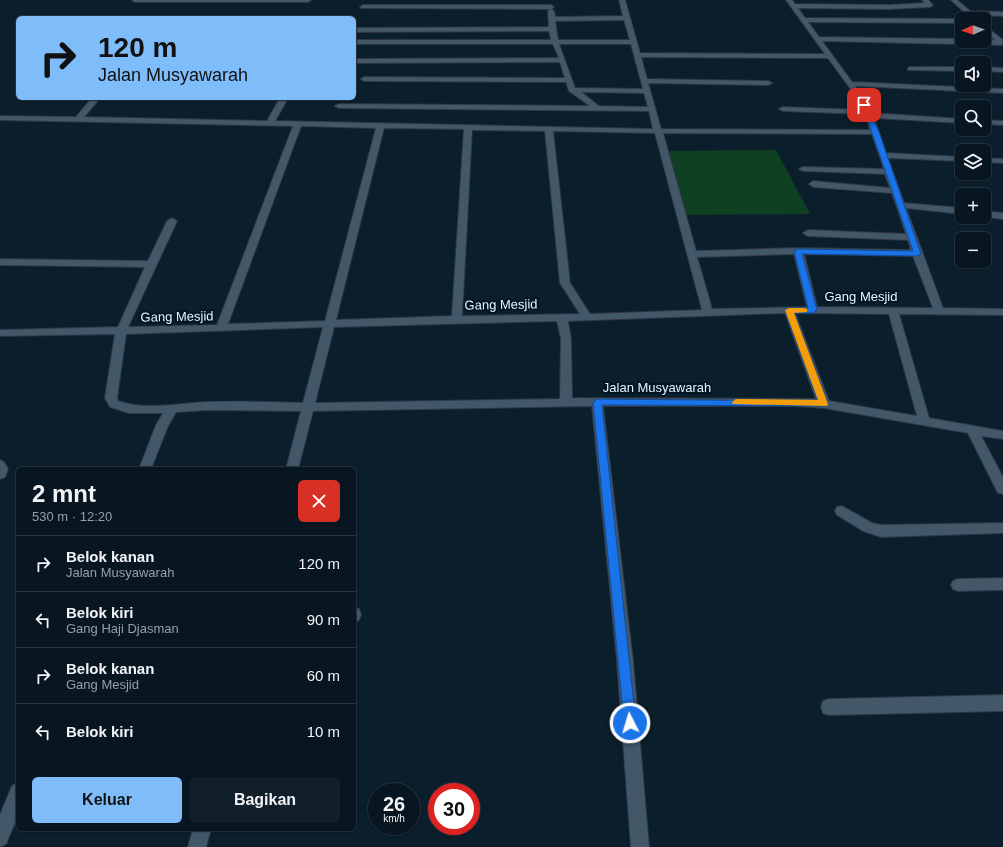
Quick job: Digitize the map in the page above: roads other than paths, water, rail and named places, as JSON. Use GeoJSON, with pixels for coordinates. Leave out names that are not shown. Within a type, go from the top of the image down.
{"type":"FeatureCollection","features":[{"type":"Feature","properties":{"kind":"street"},"geometry":{"type":"LineString","coordinates":[[135,0],[308,0]]}},
{"type":"Feature","properties":{"kind":"street"},"geometry":{"type":"LineString","coordinates":[[622,0],[626,18],[646,81],[652,109],[708,313]]}},
{"type":"Feature","properties":{"kind":"street"},"geometry":{"type":"LineString","coordinates":[[790,3],[889,6],[930,5],[925,0]]}},
{"type":"Feature","properties":{"kind":"street"},"geometry":{"type":"LineString","coordinates":[[954,0],[968,12]]}},
{"type":"Feature","properties":{"kind":"street"},"geometry":{"type":"LineString","coordinates":[[363,7],[550,3],[552,29],[555,42],[573,90],[596,107]]}},
{"type":"Feature","properties":{"kind":"street"},"geometry":{"type":"LineString","coordinates":[[790,3],[850,84],[868,113],[876,132],[888,172],[917,254],[939,310]]}},
{"type":"Feature","properties":{"kind":"street"},"geometry":{"type":"LineString","coordinates":[[991,14],[1003,14]]}},
{"type":"Feature","properties":{"kind":"street"},"geometry":{"type":"LineString","coordinates":[[552,19],[626,18]]}},
{"type":"Feature","properties":{"kind":"street"},"geometry":{"type":"LineString","coordinates":[[802,20],[955,21]]}},
{"type":"Feature","properties":{"kind":"street"},"geometry":{"type":"LineString","coordinates":[[356,30],[552,29]]}},
{"type":"Feature","properties":{"kind":"street"},"geometry":{"type":"LineString","coordinates":[[991,33],[1002,42]]}},
{"type":"Feature","properties":{"kind":"street"},"geometry":{"type":"LineString","coordinates":[[817,39],[1002,42]]}},
{"type":"Feature","properties":{"kind":"street"},"geometry":{"type":"LineString","coordinates":[[356,42],[634,42]]}},
{"type":"Feature","properties":{"kind":"street"},"geometry":{"type":"LineString","coordinates":[[637,55],[830,56]]}},
{"type":"Feature","properties":{"kind":"street"},"geometry":{"type":"LineString","coordinates":[[356,61],[563,60]]}},
{"type":"Feature","properties":{"kind":"street"},"geometry":{"type":"LineString","coordinates":[[910,69],[955,69]]}},
{"type":"Feature","properties":{"kind":"street"},"geometry":{"type":"LineString","coordinates":[[991,69],[1003,70]]}},
{"type":"Feature","properties":{"kind":"street"},"geometry":{"type":"LineString","coordinates":[[364,79],[569,80]]}},
{"type":"Feature","properties":{"kind":"street"},"geometry":{"type":"LineString","coordinates":[[646,81],[768,83]]}},
{"type":"Feature","properties":{"kind":"street"},"geometry":{"type":"LineString","coordinates":[[850,84],[955,86]]}},
{"type":"Feature","properties":{"kind":"street"},"geometry":{"type":"LineString","coordinates":[[991,89],[1003,91]]}},
{"type":"Feature","properties":{"kind":"street"},"geometry":{"type":"LineString","coordinates":[[573,90],[648,91]]}},
{"type":"Feature","properties":{"kind":"street"},"geometry":{"type":"LineString","coordinates":[[79,119],[94,100]]}},
{"type":"Feature","properties":{"kind":"street"},"geometry":{"type":"LineString","coordinates":[[270,123],[283,100]]}},
{"type":"Feature","properties":{"kind":"street"},"geometry":{"type":"LineString","coordinates":[[339,106],[596,107],[652,109]]}},
{"type":"Feature","properties":{"kind":"street"},"geometry":{"type":"LineString","coordinates":[[783,109],[868,113],[955,120]]}},
{"type":"Feature","properties":{"kind":"street"},"geometry":{"type":"LineString","coordinates":[[85,111],[99,111]]}},
{"type":"Feature","properties":{"kind":"street"},"geometry":{"type":"LineString","coordinates":[[137,112],[207,114]]}},
{"type":"Feature","properties":{"kind":"street"},"geometry":{"type":"LineString","coordinates":[[0,118],[245,118],[270,123],[658,131],[876,132]]}},
{"type":"Feature","properties":{"kind":"street"},"geometry":{"type":"LineString","coordinates":[[991,122],[1003,123]]}},
{"type":"Feature","properties":{"kind":"street"},"geometry":{"type":"LineString","coordinates":[[221,328],[298,123]]}},
{"type":"Feature","properties":{"kind":"street"},"geometry":{"type":"LineString","coordinates":[[293,467],[331,325],[381,125]]}},
{"type":"Feature","properties":{"kind":"street"},"geometry":{"type":"LineString","coordinates":[[457,319],[468,127]]}},
{"type":"Feature","properties":{"kind":"street"},"geometry":{"type":"LineString","coordinates":[[549,128],[566,283],[587,317]]}},
{"type":"Feature","properties":{"kind":"street"},"geometry":{"type":"LineString","coordinates":[[883,155],[955,159]]}},
{"type":"Feature","properties":{"kind":"street"},"geometry":{"type":"LineString","coordinates":[[991,160],[1003,161]]}},
{"type":"Feature","properties":{"kind":"street"},"geometry":{"type":"LineString","coordinates":[[803,169],[888,172]]}},
{"type":"Feature","properties":{"kind":"street"},"geometry":{"type":"LineString","coordinates":[[813,184],[895,191]]}},
{"type":"Feature","properties":{"kind":"street"},"geometry":{"type":"LineString","coordinates":[[900,205],[955,210]]}},
{"type":"Feature","properties":{"kind":"street"},"geometry":{"type":"LineString","coordinates":[[991,215],[1003,216]]}},
{"type":"Feature","properties":{"kind":"street","name":"Jalan Musyawarah"},"geometry":{"type":"LineString","coordinates":[[172,221],[121,331],[111,398],[114,404],[129,409],[172,409],[208,406],[308,407],[566,402],[824,404],[1003,435]]}},
{"type":"Feature","properties":{"kind":"street"},"geometry":{"type":"LineString","coordinates":[[808,233],[911,236]]}},
{"type":"Feature","properties":{"kind":"street"},"geometry":{"type":"LineString","coordinates":[[691,254],[798,251],[917,254]]}},
{"type":"Feature","properties":{"kind":"street"},"geometry":{"type":"LineString","coordinates":[[798,251],[813,310]]}},
{"type":"Feature","properties":{"kind":"street"},"geometry":{"type":"LineString","coordinates":[[0,262],[151,264]]}},
{"type":"Feature","properties":{"kind":"street"},"geometry":{"type":"LineString","coordinates":[[789,310],[824,404]]}},
{"type":"Feature","properties":{"kind":"street","name":"Gang Mesjid"},"geometry":{"type":"LineString","coordinates":[[0,333],[331,325],[457,319],[562,318],[789,310],[939,310],[1003,312]]}},
{"type":"Feature","properties":{"kind":"street"},"geometry":{"type":"LineString","coordinates":[[893,310],[924,421]]}},
{"type":"Feature","properties":{"kind":"street"},"geometry":{"type":"LineString","coordinates":[[562,318],[566,339],[564,367],[566,402]]}},
{"type":"Feature","properties":{"kind":"street"},"geometry":{"type":"LineString","coordinates":[[597,402],[625,661],[640,847]]}},
{"type":"Feature","properties":{"kind":"street"},"geometry":{"type":"LineString","coordinates":[[145,467],[162,426],[172,409]]}},
{"type":"Feature","properties":{"kind":"street"},"geometry":{"type":"LineString","coordinates":[[972,430],[1003,489]]}},
{"type":"Feature","properties":{"kind":"street"},"geometry":{"type":"LineString","coordinates":[[0,465],[2,469],[0,474]]}},
{"type":"Feature","properties":{"kind":"street"},"geometry":{"type":"LineString","coordinates":[[842,511],[868,527],[881,531],[1003,528]]}},
{"type":"Feature","properties":{"kind":"street"},"geometry":{"type":"LineString","coordinates":[[958,585],[1003,584]]}},
{"type":"Feature","properties":{"kind":"street"},"geometry":{"type":"LineString","coordinates":[[829,707],[1003,703]]}},
{"type":"Feature","properties":{"kind":"street"},"geometry":{"type":"LineString","coordinates":[[0,838],[16,797]]}},
{"type":"Feature","properties":{"kind":"street"},"geometry":{"type":"LineString","coordinates":[[198,847],[202,831]]}}]}
